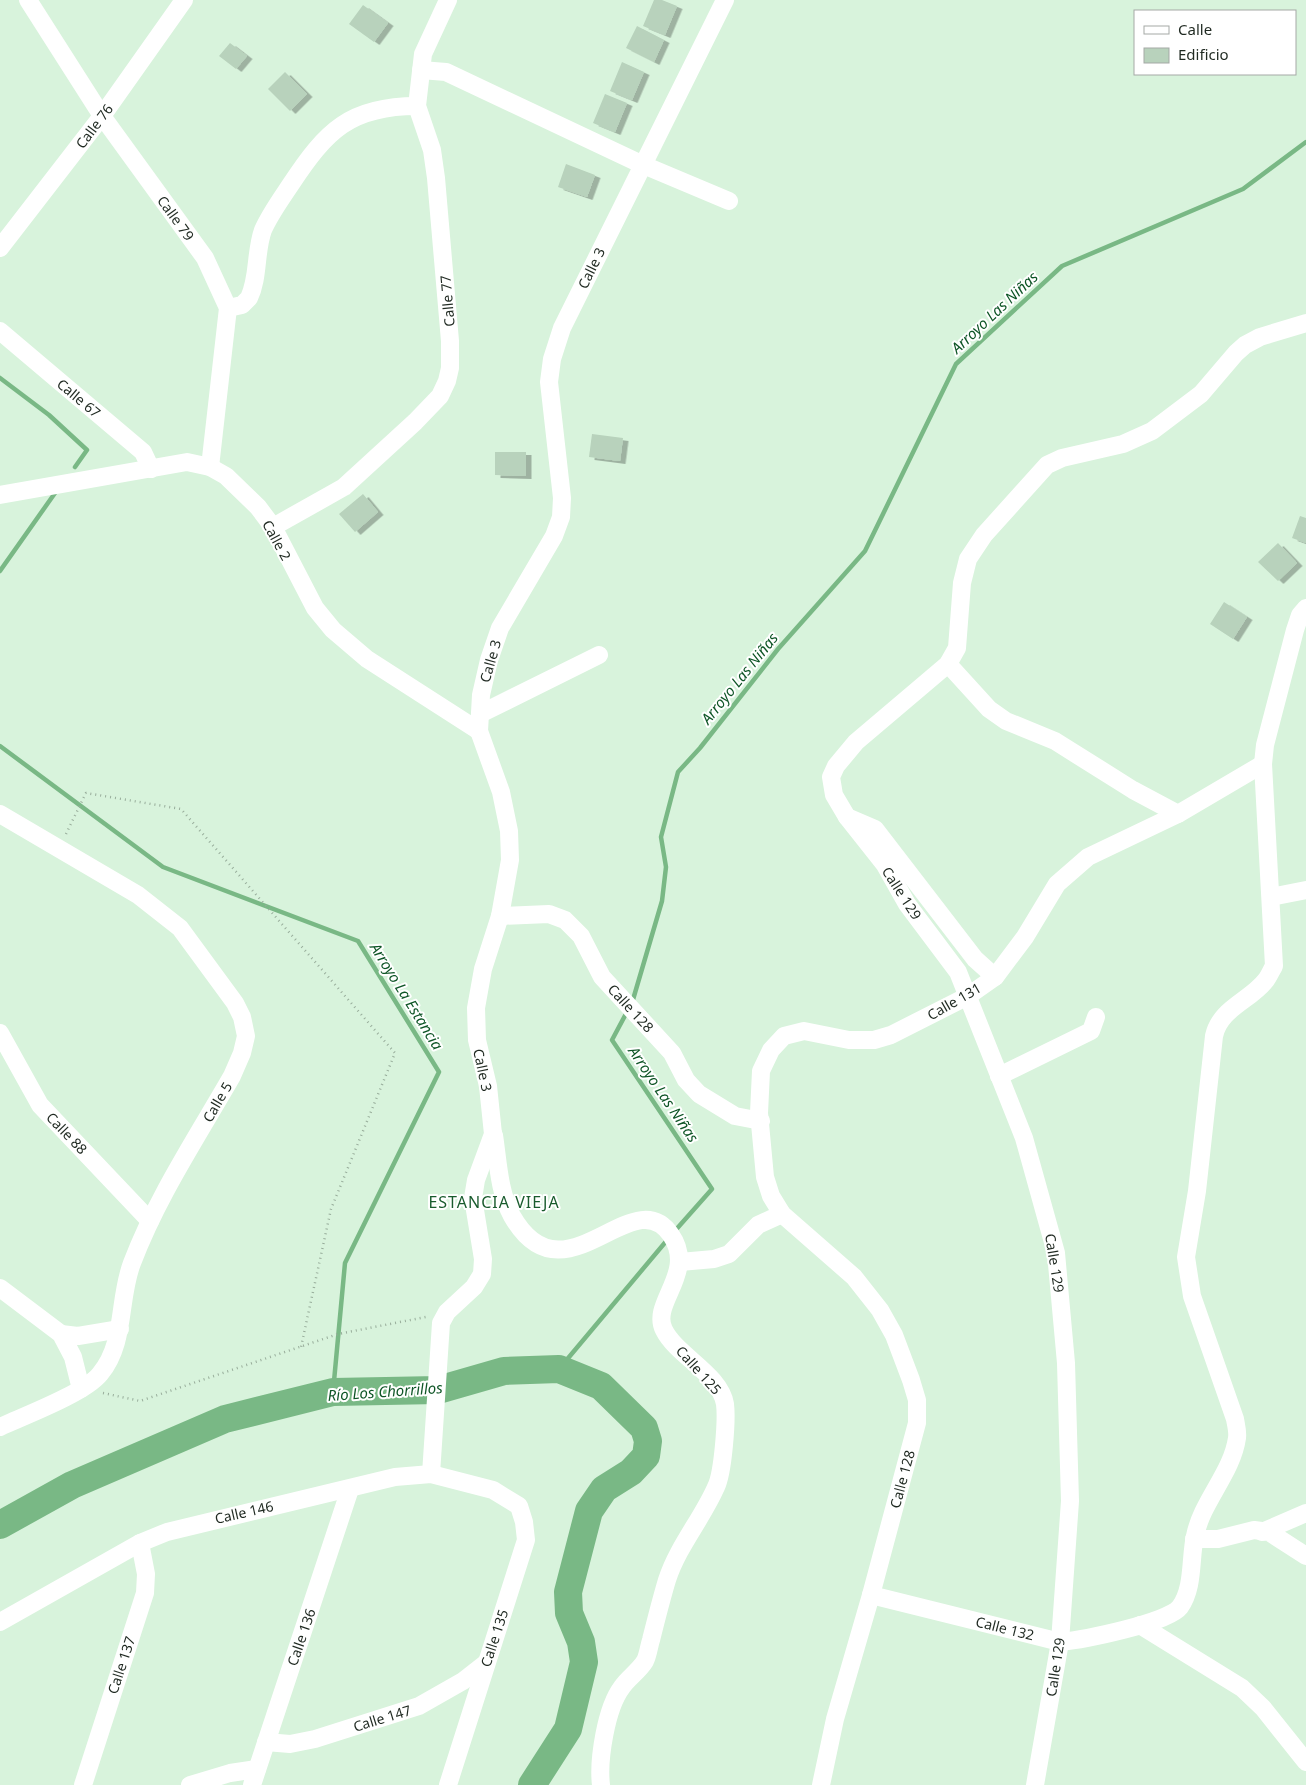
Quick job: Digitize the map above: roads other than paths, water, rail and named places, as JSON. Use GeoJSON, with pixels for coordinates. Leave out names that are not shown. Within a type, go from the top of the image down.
{"type":"FeatureCollection","features":[{"type":"Feature","properties":{"kind":"street","name":"Calle 79"},"geometry":{"type":"LineString","coordinates":[[28,0],[102,116],[205,258],[228,308]]}},
{"type":"Feature","properties":{"kind":"street","name":"Calle 76"},"geometry":{"type":"LineString","coordinates":[[0,248],[102,116],[184,0]]}},
{"type":"Feature","properties":{"kind":"street","name":"Calle 77"},"geometry":{"type":"LineString","coordinates":[[273,527],[344,487],[415,422],[440,396],[447,381],[450,368],[450,340],[436,178],[432,150],[417,106],[423,54],[448,0]]}},
{"type":"Feature","properties":{"kind":"street","name":"Calle 3"},"geometry":{"type":"LineString","coordinates":[[431,1474],[441,1349],[441,1323],[447,1312],[474,1287],[482,1274],[483,1259],[473,1198],[476,1180],[493,1134],[488,1086],[477,1040],[476,1008],[483,969],[500,916],[510,860],[509,831],[501,792],[479,731],[481,695],[489,660],[500,628],[554,536],[561,517],[562,498],[549,382],[552,359],[562,328],[724,0]]}},
{"type":"Feature","properties":{"kind":"street"},"geometry":{"type":"LineString","coordinates":[[421,70],[446,72],[642,164],[729,201]]}},
{"type":"Feature","properties":{"kind":"street"},"geometry":{"type":"LineString","coordinates":[[210,467],[228,308],[242,304],[249,298],[263,232],[302,168],[329,134],[342,123],[390,106],[417,106]]}},
{"type":"Feature","properties":{"kind":"street"},"geometry":{"type":"LineString","coordinates":[[1178,814],[1133,790],[1054,741],[1000,717],[989,709],[948,664],[957,648],[962,583],[968,559],[984,535],[1047,465],[1062,458],[1123,444],[1152,431],[1201,394],[1245,345],[1260,336],[1306,323]]}},
{"type":"Feature","properties":{"kind":"street","name":"Calle 67"},"geometry":{"type":"LineString","coordinates":[[0,332],[143,452],[151,468]]}},
{"type":"Feature","properties":{"kind":"street","name":"Calle 2"},"geometry":{"type":"LineString","coordinates":[[0,494],[187,462],[210,467],[226,476],[258,507],[273,527],[315,608],[333,630],[367,659],[479,731]]}},
{"type":"Feature","properties":{"kind":"street","name":"Calle 132"},"geometry":{"type":"LineString","coordinates":[[872,1595],[1060,1642],[1080,1640],[1140,1624],[1168,1615],[1180,1607],[1188,1587],[1197,1525],[1233,1454],[1238,1436],[1234,1419],[1192,1296],[1186,1257],[1197,1191],[1216,1026],[1224,1015],[1266,981],[1274,966],[1264,764],[1265,745],[1295,630],[1300,615],[1306,608]]}},
{"type":"Feature","properties":{"kind":"street"},"geometry":{"type":"LineString","coordinates":[[480,714],[599,655]]}},
{"type":"Feature","properties":{"kind":"street","name":"Calle 129"},"geometry":{"type":"LineString","coordinates":[[948,664],[856,742],[836,766],[831,777],[834,795],[848,817],[884,865],[907,904],[958,972],[1024,1138],[1050,1230],[1061,1298],[1066,1363],[1070,1501],[1060,1642],[1035,1785]]}},
{"type":"Feature","properties":{"kind":"street","name":"Calle 131"},"geometry":{"type":"LineString","coordinates":[[782,1214],[772,1196],[765,1177],[761,1121],[761,1070],[771,1050],[784,1036],[804,1031],[849,1040],[874,1040],[891,1036],[968,996],[995,977],[1025,937],[1057,884],[1088,857],[1178,814],[1264,764]]}},
{"type":"Feature","properties":{"kind":"street","name":"Calle 5"},"geometry":{"type":"LineString","coordinates":[[0,814],[138,895],[180,928],[235,1003],[242,1017],[246,1036],[242,1053],[150,1221],[131,1264],[125,1289],[120,1329],[109,1361],[99,1376],[81,1389],[0,1427]]}},
{"type":"Feature","properties":{"kind":"street"},"geometry":{"type":"LineString","coordinates":[[848,817],[875,828],[975,959],[995,977]]}},
{"type":"Feature","properties":{"kind":"street"},"geometry":{"type":"LineString","coordinates":[[1271,897],[1306,890]]}},
{"type":"Feature","properties":{"kind":"street","name":"Calle 128"},"geometry":{"type":"LineString","coordinates":[[500,916],[549,914],[565,920],[581,936],[602,977],[672,1053],[686,1080],[699,1094],[735,1116],[761,1121]]}},
{"type":"Feature","properties":{"kind":"street"},"geometry":{"type":"LineString","coordinates":[[1000,1076],[1091,1031],[1096,1017]]}},
{"type":"Feature","properties":{"kind":"street","name":"Calle 88"},"geometry":{"type":"LineString","coordinates":[[0,1033],[40,1105],[150,1221]]}},
{"type":"Feature","properties":{"kind":"street"},"geometry":{"type":"LineString","coordinates":[[493,1134],[504,1198],[512,1217],[528,1238],[545,1248],[564,1250],[579,1248],[626,1222],[645,1218],[660,1224],[671,1235],[680,1262],[714,1260],[729,1254],[758,1226],[782,1214]]}},
{"type":"Feature","properties":{"kind":"street","name":"Calle 128"},"geometry":{"type":"LineString","coordinates":[[782,1214],[854,1277],[880,1310],[894,1335],[917,1400],[917,1423],[872,1595],[834,1719],[821,1785]]}},
{"type":"Feature","properties":{"kind":"street","name":"Calle 125"},"geometry":{"type":"LineString","coordinates":[[601,1785],[602,1748],[610,1715],[620,1689],[645,1660],[670,1571],[677,1554],[718,1484],[724,1444],[726,1406],[724,1398],[716,1385],[664,1331],[660,1317],[674,1287],[680,1262]]}},
{"type":"Feature","properties":{"kind":"street"},"geometry":{"type":"LineString","coordinates":[[0,1288],[61,1334],[73,1357],[81,1389]]}},
{"type":"Feature","properties":{"kind":"street"},"geometry":{"type":"LineString","coordinates":[[61,1334],[78,1336],[120,1329]]}},
{"type":"Feature","properties":{"kind":"street","name":"Calle 146"},"geometry":{"type":"LineString","coordinates":[[0,1622],[140,1543],[190,1525],[395,1477],[431,1474],[493,1490],[506,1497]]}},
{"type":"Feature","properties":{"kind":"street","name":"Calle 136"},"geometry":{"type":"LineString","coordinates":[[254,1777],[350,1489]]}},
{"type":"Feature","properties":{"kind":"street","name":"Calle 135"},"geometry":{"type":"LineString","coordinates":[[448,1785],[526,1540],[524,1522],[519,1506],[506,1497]]}},
{"type":"Feature","properties":{"kind":"street"},"geometry":{"type":"LineString","coordinates":[[1262,1532],[1306,1513]]}},
{"type":"Feature","properties":{"kind":"street"},"geometry":{"type":"LineString","coordinates":[[1194,1539],[1218,1539],[1254,1530],[1269,1532],[1306,1556]]}},
{"type":"Feature","properties":{"kind":"street","name":"Calle 137"},"geometry":{"type":"LineString","coordinates":[[83,1785],[145,1594],[146,1574],[140,1543]]}},
{"type":"Feature","properties":{"kind":"street"},"geometry":{"type":"LineString","coordinates":[[1140,1624],[1242,1688],[1263,1708],[1306,1762]]}},
{"type":"Feature","properties":{"kind":"street","name":"Calle 147"},"geometry":{"type":"LineString","coordinates":[[266,1742],[290,1744],[315,1739],[419,1706],[463,1681],[486,1663]]}},
{"type":"Feature","properties":{"kind":"street"},"geometry":{"type":"LineString","coordinates":[[190,1785],[230,1773],[254,1777]]}},
{"type":"Feature","properties":{"kind":"waterway","name":"Arroyo Las Niñas"},"geometry":{"type":"LineString","coordinates":[[632,1003],[662,901],[666,867],[661,837],[678,772],[700,748],[778,649],[865,551],[956,364],[1062,266],[1243,189],[1306,142]]}},
{"type":"Feature","properties":{"kind":"waterway","name":"Arroyo La Estancia"},"geometry":{"type":"LineString","coordinates":[[0,378],[49,415],[87,450],[75,467]]}},
{"type":"Feature","properties":{"kind":"waterway","name":"Arroyo La Estancia"},"geometry":{"type":"LineString","coordinates":[[0,571],[55,493]]}},
{"type":"Feature","properties":{"kind":"waterway","name":"Arroyo La Estancia"},"geometry":{"type":"LineString","coordinates":[[0,746],[163,867],[358,941],[439,1072],[345,1263],[333,1392]]}},
{"type":"Feature","properties":{"kind":"waterway","name":"Arroyo Las Niñas"},"geometry":{"type":"LineString","coordinates":[[628,1010],[612,1040],[712,1189],[673,1233]]}},
{"type":"Feature","properties":{"kind":"waterway","name":"Arroyo Las Niñas"},"geometry":{"type":"LineString","coordinates":[[559,1369],[668,1239]]}},
{"type":"Feature","properties":{"kind":"waterway","name":"Río Los Chorrillos"},"geometry":{"type":"LineString","coordinates":[[0,1525],[72,1485],[225,1419],[333,1392],[438,1390],[504,1371],[559,1369],[601,1386],[644,1428],[648,1441],[646,1456],[631,1472],[604,1489],[589,1511],[568,1592],[569,1613],[581,1642],[584,1662],[568,1729],[532,1785]]}},
{"type":"Feature","properties":{"kind":"district","name":"ESTANCIA VIEJA"},"geometry":{"type":"Point","coordinates":[494,1202]}}]}
